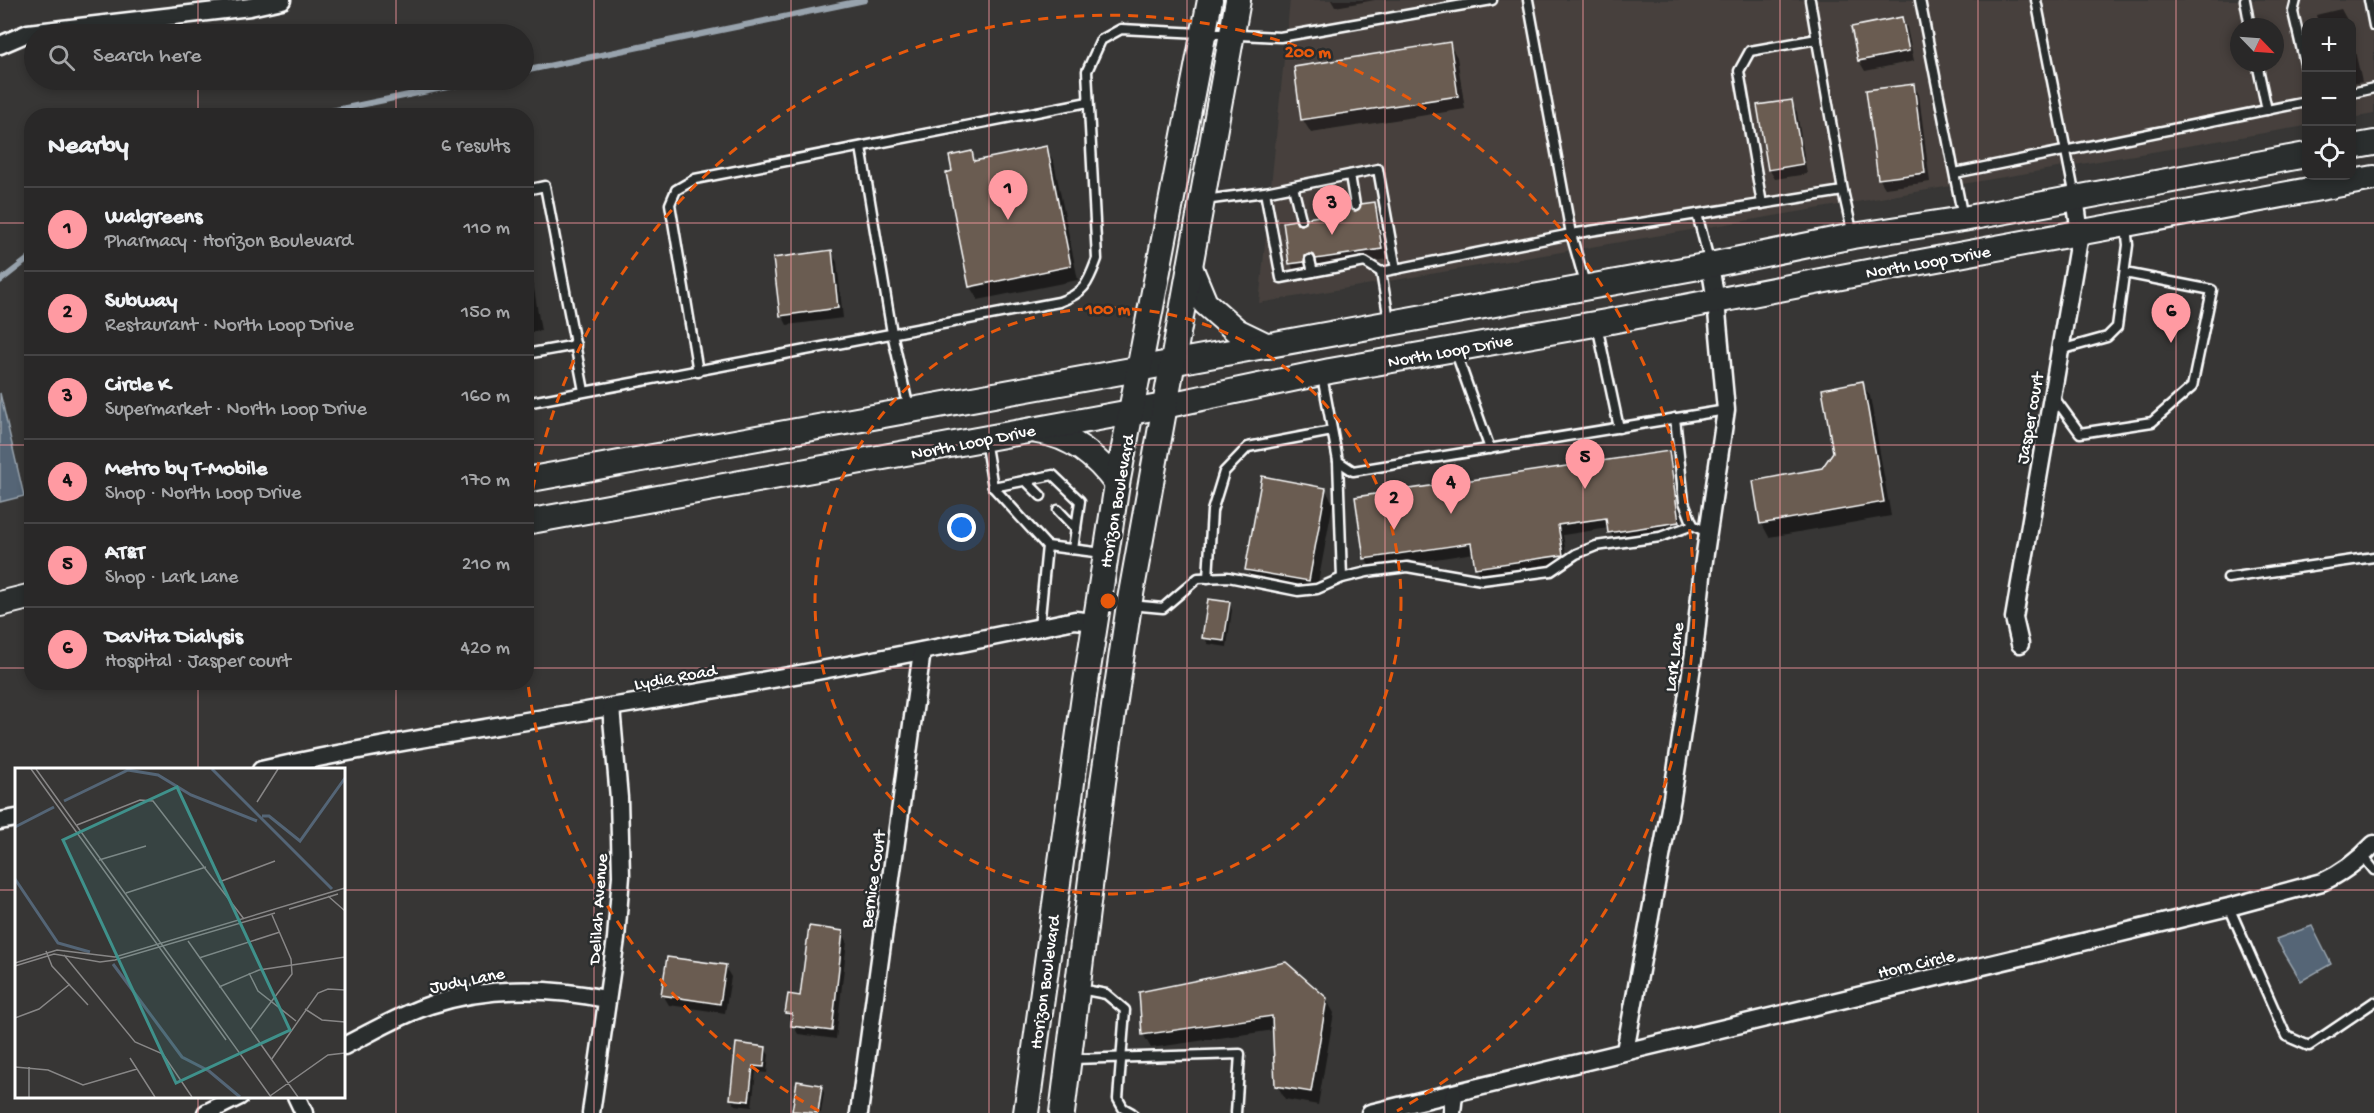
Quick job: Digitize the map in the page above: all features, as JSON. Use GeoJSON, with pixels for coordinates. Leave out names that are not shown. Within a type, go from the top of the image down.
{"type":"FeatureCollection","features":[{"type":"Feature","properties":{"kind":"main road","name":"Horizon Boulevard"},"geometry":{"type":"LineString","coordinates":[[1026,1113],[1095,622],[1117,484],[1210,0]]}},
{"type":"Feature","properties":{"kind":"main road","name":"Horizon Boulevard"},"geometry":{"type":"LineString","coordinates":[[1062,1113],[1103,782],[1129,605],[1238,0]]}},
{"type":"Feature","properties":{"kind":"main road"},"geometry":{"type":"LineString","coordinates":[[2356,146],[2374,143]]}},
{"type":"Feature","properties":{"kind":"main road","name":"North Loop Drive"},"geometry":{"type":"LineString","coordinates":[[534,479],[1710,265],[1853,236],[1964,219],[2302,156]]}},
{"type":"Feature","properties":{"kind":"main road","name":"North Loop Drive"},"geometry":{"type":"LineString","coordinates":[[534,521],[724,488],[1164,406],[1322,373],[1597,324],[2374,178]]}},
{"type":"Feature","properties":{"kind":"main road"},"geometry":{"type":"LineString","coordinates":[[1190,267],[1204,303],[1237,332],[1268,346]]}},
{"type":"Feature","properties":{"kind":"main road"},"geometry":{"type":"LineString","coordinates":[[1032,430],[1067,439],[1089,452],[1103,465],[1117,484]]}},
{"type":"Feature","properties":{"kind":"main road"},"geometry":{"type":"LineString","coordinates":[[0,604],[24,598]]}},
{"type":"Feature","properties":{"kind":"main road"},"geometry":{"type":"LineString","coordinates":[[0,615],[24,611]]}},
{"type":"Feature","properties":{"kind":"main road"},"geometry":{"type":"LineString","coordinates":[[1044,985],[1049,998],[1056,1046],[1060,1053],[1068,1059]]}},
{"type":"Feature","properties":{"kind":"street"},"geometry":{"type":"LineString","coordinates":[[108,24],[250,8],[282,0]]}},
{"type":"Feature","properties":{"kind":"street"},"geometry":{"type":"LineString","coordinates":[[0,45],[24,35]]}},
{"type":"Feature","properties":{"kind":"street","name":"Jasper court"},"geometry":{"type":"LineString","coordinates":[[2020,644],[2014,618],[2080,234],[2075,197]]}},
{"type":"Feature","properties":{"kind":"street","name":"Lark Lane"},"geometry":{"type":"LineString","coordinates":[[1625,1051],[1672,798],[1694,653],[1700,529],[1726,410],[1716,301],[1710,265]]}},
{"type":"Feature","properties":{"kind":"street","name":"Lydia Road"},"geometry":{"type":"LineString","coordinates":[[271,768],[439,734],[611,707],[1075,621],[1095,622]]}},
{"type":"Feature","properties":{"kind":"street","name":"Bernice Court"},"geometry":{"type":"LineString","coordinates":[[860,1113],[922,651]]}},
{"type":"Feature","properties":{"kind":"street","name":"Delilah Avenue"},"geometry":{"type":"LineString","coordinates":[[591,1113],[616,939],[621,876],[620,808],[611,707]]}},
{"type":"Feature","properties":{"kind":"street"},"geometry":{"type":"LineString","coordinates":[[0,821],[15,818]]}},
{"type":"Feature","properties":{"kind":"street","name":"Horn Circle"},"geometry":{"type":"LineString","coordinates":[[1370,1113],[2229,908],[2322,882],[2353,866],[2369,850]]}},
{"type":"Feature","properties":{"kind":"street","name":"Judy Lane"},"geometry":{"type":"LineString","coordinates":[[345,1045],[394,1020],[430,1005],[492,991],[530,989],[569,992],[606,999]]}},
{"type":"Feature","properties":{"kind":"street"},"geometry":{"type":"LineString","coordinates":[[1452,1113],[1454,1094]]}},
{"type":"Feature","properties":{"kind":"street"},"geometry":{"type":"LineString","coordinates":[[206,1113],[236,1098]]}},
{"type":"Feature","properties":{"kind":"street"},"geometry":{"type":"LineString","coordinates":[[297,1098],[304,1113]]}},
{"type":"Feature","properties":{"kind":"lane"},"geometry":{"type":"LineString","coordinates":[[534,401],[698,372],[1071,298],[1087,285],[1097,259],[1087,71],[1101,40],[1121,29],[1280,36],[1492,0]]}},
{"type":"Feature","properties":{"kind":"lane"},"geometry":{"type":"LineString","coordinates":[[1528,0],[1571,234],[1586,287]]}},
{"type":"Feature","properties":{"kind":"lane"},"geometry":{"type":"LineString","coordinates":[[1810,0],[1853,236]]}},
{"type":"Feature","properties":{"kind":"lane"},"geometry":{"type":"LineString","coordinates":[[1920,0],[1964,219]]}},
{"type":"Feature","properties":{"kind":"lane"},"geometry":{"type":"LineString","coordinates":[[2036,0],[2075,197]]}},
{"type":"Feature","properties":{"kind":"lane"},"geometry":{"type":"LineString","coordinates":[[2245,0],[2248,18]]}},
{"type":"Feature","properties":{"kind":"lane"},"geometry":{"type":"LineString","coordinates":[[2296,0],[2293,12],[2302,48]]}},
{"type":"Feature","properties":{"kind":"lane"},"geometry":{"type":"LineString","coordinates":[[2368,0],[2374,27]]}},
{"type":"Feature","properties":{"kind":"lane"},"geometry":{"type":"LineString","coordinates":[[1762,204],[1739,71],[1750,51],[1816,39]]}},
{"type":"Feature","properties":{"kind":"lane"},"geometry":{"type":"LineString","coordinates":[[2259,72],[2267,110]]}},
{"type":"Feature","properties":{"kind":"lane"},"geometry":{"type":"LineString","coordinates":[[2356,92],[2374,88]]}},
{"type":"Feature","properties":{"kind":"lane"},"geometry":{"type":"LineString","coordinates":[[698,372],[670,204],[676,190],[695,179],[1088,102]]}},
{"type":"Feature","properties":{"kind":"lane"},"geometry":{"type":"LineString","coordinates":[[1955,173],[2302,103]]}},
{"type":"Feature","properties":{"kind":"lane"},"geometry":{"type":"LineString","coordinates":[[861,147],[892,333],[909,409]]}},
{"type":"Feature","properties":{"kind":"lane"},"geometry":{"type":"LineString","coordinates":[[1202,201],[1293,187],[1378,169],[1396,269]]}},
{"type":"Feature","properties":{"kind":"lane"},"geometry":{"type":"LineString","coordinates":[[1350,175],[1355,205]]}},
{"type":"Feature","properties":{"kind":"lane"},"geometry":{"type":"LineString","coordinates":[[534,188],[545,186],[584,391]]}},
{"type":"Feature","properties":{"kind":"lane"},"geometry":{"type":"LineString","coordinates":[[1293,187],[1301,219]]}},
{"type":"Feature","properties":{"kind":"lane"},"geometry":{"type":"LineString","coordinates":[[1265,192],[1281,278],[1365,262],[1380,272],[1571,234],[1843,191]]}},
{"type":"Feature","properties":{"kind":"lane"},"geometry":{"type":"LineString","coordinates":[[1697,214],[1710,265]]}},
{"type":"Feature","properties":{"kind":"lane"},"geometry":{"type":"LineString","coordinates":[[2060,350],[2107,337],[2117,327],[2128,245],[2126,225]]}},
{"type":"Feature","properties":{"kind":"lane"},"geometry":{"type":"LineString","coordinates":[[1363,252],[1365,262]]}},
{"type":"Feature","properties":{"kind":"lane"},"geometry":{"type":"LineString","coordinates":[[1310,260],[1313,272]]}},
{"type":"Feature","properties":{"kind":"lane"},"geometry":{"type":"LineString","coordinates":[[1380,272],[1389,324]]}},
{"type":"Feature","properties":{"kind":"lane"},"geometry":{"type":"LineString","coordinates":[[2052,395],[2080,433],[2152,422],[2192,387],[2212,290],[2125,273]]}},
{"type":"Feature","properties":{"kind":"lane"},"geometry":{"type":"LineString","coordinates":[[1597,324],[1619,428]]}},
{"type":"Feature","properties":{"kind":"lane"},"geometry":{"type":"LineString","coordinates":[[534,353],[576,345]]}},
{"type":"Feature","properties":{"kind":"lane"},"geometry":{"type":"LineString","coordinates":[[1455,349],[1490,449]]}},
{"type":"Feature","properties":{"kind":"lane"},"geometry":{"type":"LineString","coordinates":[[1322,373],[1338,461],[1342,578]]}},
{"type":"Feature","properties":{"kind":"lane"},"geometry":{"type":"LineString","coordinates":[[1338,461],[1353,471],[1726,410]]}},
{"type":"Feature","properties":{"kind":"lane"},"geometry":{"type":"LineString","coordinates":[[1129,605],[1163,608],[1198,578],[1228,577],[1298,591],[1317,589],[1342,578],[1367,572],[1407,567],[1482,580],[1551,571],[1576,554],[1596,546],[1700,529],[1684,502],[1675,418]]}},
{"type":"Feature","properties":{"kind":"lane"},"geometry":{"type":"LineString","coordinates":[[1208,578],[1212,511],[1224,472],[1248,447],[1332,431]]}},
{"type":"Feature","properties":{"kind":"lane"},"geometry":{"type":"LineString","coordinates":[[984,439],[993,487],[1047,546],[1106,553]]}},
{"type":"Feature","properties":{"kind":"lane"},"geometry":{"type":"LineString","coordinates":[[993,487],[1053,475],[1080,501],[1073,549]]}},
{"type":"Feature","properties":{"kind":"lane"},"geometry":{"type":"LineString","coordinates":[[1025,480],[1041,496]]}},
{"type":"Feature","properties":{"kind":"lane"},"geometry":{"type":"LineString","coordinates":[[1058,510],[1076,529]]}},
{"type":"Feature","properties":{"kind":"lane"},"geometry":{"type":"LineString","coordinates":[[1039,628],[1047,546]]}},
{"type":"Feature","properties":{"kind":"lane"},"geometry":{"type":"LineString","coordinates":[[2228,579],[2374,556]]}},
{"type":"Feature","properties":{"kind":"lane"},"geometry":{"type":"LineString","coordinates":[[2369,850],[2374,870]]}},
{"type":"Feature","properties":{"kind":"lane"},"geometry":{"type":"LineString","coordinates":[[2229,908],[2286,1036],[2309,1046],[2374,1002]]}},
{"type":"Feature","properties":{"kind":"lane"},"geometry":{"type":"LineString","coordinates":[[1077,989],[1106,994],[1125,1010],[1118,1099],[1123,1108],[1132,1113]]}},
{"type":"Feature","properties":{"kind":"lane"},"geometry":{"type":"LineString","coordinates":[[1068,1059],[1240,1054],[1236,1113]]}},
{"type":"Feature","properties":{"kind":"shaded area"},"geometry":{"type":"Polygon","coordinates":[[[1290,0],[2374,0],[2374,114],[2356,117],[2356,18],[2302,18],[2302,127],[1259,303],[1290,0]]]}},
{"type":"Feature","properties":{"kind":"water"},"geometry":{"type":"Polygon","coordinates":[[[0,393],[24,496],[0,502],[0,393]]]}},
{"type":"Feature","properties":{"kind":"water"},"geometry":{"type":"Polygon","coordinates":[[[2312,926],[2331,964],[2301,981],[2276,939],[2312,926]]]}},
{"type":"Feature","properties":{"kind":"building"},"geometry":{"type":"Polygon","coordinates":[[[1902,17],[1909,51],[1858,61],[1851,27],[1902,17]]]}},
{"type":"Feature","properties":{"kind":"building"},"geometry":{"type":"Polygon","coordinates":[[[1450,42],[1458,96],[1301,120],[1294,67],[1450,42]]]}},
{"type":"Feature","properties":{"kind":"building"},"geometry":{"type":"Polygon","coordinates":[[[1914,84],[1925,173],[1878,179],[1866,90],[1914,84]]]}},
{"type":"Feature","properties":{"kind":"building"},"geometry":{"type":"Polygon","coordinates":[[[1792,100],[1803,164],[1768,170],[1757,105],[1792,100]]]}},
{"type":"Feature","properties":{"kind":"building"},"geometry":{"type":"Polygon","coordinates":[[[1047,146],[1071,266],[969,287],[946,173],[952,171],[949,156],[972,151],[974,161],[1047,146]]]}},
{"type":"Feature","properties":{"kind":"building"},"geometry":{"type":"Polygon","coordinates":[[[1375,202],[1382,249],[1316,259],[1314,255],[1309,254],[1305,256],[1304,262],[1289,264],[1283,222],[1295,220],[1297,224],[1302,225],[1306,223],[1307,218],[1320,216],[1319,211],[1349,206],[1355,211],[1361,204],[1375,202]]]}},
{"type":"Feature","properties":{"kind":"building"},"geometry":{"type":"Polygon","coordinates":[[[832,250],[838,308],[780,316],[773,258],[832,250]]]}},
{"type":"Feature","properties":{"kind":"building"},"geometry":{"type":"Polygon","coordinates":[[[1863,381],[1884,502],[1760,524],[1753,481],[1822,468],[1833,452],[1822,389],[1863,381]]]}},
{"type":"Feature","properties":{"kind":"building"},"geometry":{"type":"Polygon","coordinates":[[[1669,451],[1679,522],[1608,533],[1606,518],[1558,525],[1563,555],[1475,568],[1471,543],[1364,559],[1355,497],[1669,451]]]}},
{"type":"Feature","properties":{"kind":"building"},"geometry":{"type":"Polygon","coordinates":[[[1262,476],[1326,488],[1309,581],[1245,570],[1262,476]]]}},
{"type":"Feature","properties":{"kind":"building"},"geometry":{"type":"Polygon","coordinates":[[[1208,599],[1230,602],[1224,641],[1202,638],[1208,599]]]}},
{"type":"Feature","properties":{"kind":"building"},"geometry":{"type":"Polygon","coordinates":[[[809,926],[843,931],[832,1031],[791,1026],[792,1014],[785,1013],[788,994],[800,996],[809,926]]]}},
{"type":"Feature","properties":{"kind":"building"},"geometry":{"type":"Polygon","coordinates":[[[667,957],[726,965],[720,1004],[661,995],[667,957]]]}},
{"type":"Feature","properties":{"kind":"building"},"geometry":{"type":"Polygon","coordinates":[[[1286,962],[1327,998],[1311,1092],[1275,1086],[1272,1016],[1142,1035],[1139,992],[1286,962]]]}},
{"type":"Feature","properties":{"kind":"building"},"geometry":{"type":"Polygon","coordinates":[[[736,1043],[766,1047],[764,1067],[753,1066],[749,1101],[730,1099],[736,1043]]]}},
{"type":"Feature","properties":{"kind":"building"},"geometry":{"type":"Polygon","coordinates":[[[797,1081],[822,1085],[818,1113],[792,1111],[797,1081]]]}},
{"type":"Feature","properties":{"kind":"waterway"},"geometry":{"type":"LineString","coordinates":[[534,69],[865,0]]}},
{"type":"Feature","properties":{"kind":"waterway"},"geometry":{"type":"LineString","coordinates":[[346,108],[433,90]]}},
{"type":"Feature","properties":{"kind":"waterway"},"geometry":{"type":"LineString","coordinates":[[0,281],[24,262]]}},
{"type":"Feature","properties":{"kind":"place","name":"Walgreens"},"geometry":{"type":"Point","coordinates":[1008,220]}},
{"type":"Feature","properties":{"kind":"place","name":"Circle K"},"geometry":{"type":"Point","coordinates":[1332,235]}},
{"type":"Feature","properties":{"kind":"place","name":"DaVita Dialysis"},"geometry":{"type":"Point","coordinates":[2171,343]}},
{"type":"Feature","properties":{"kind":"place","name":"AT&T"},"geometry":{"type":"Point","coordinates":[1585,489]}},
{"type":"Feature","properties":{"kind":"place","name":"Metro by T-Mobile"},"geometry":{"type":"Point","coordinates":[1451,514]}},
{"type":"Feature","properties":{"kind":"place","name":"Subway"},"geometry":{"type":"Point","coordinates":[1394,530]}}]}
